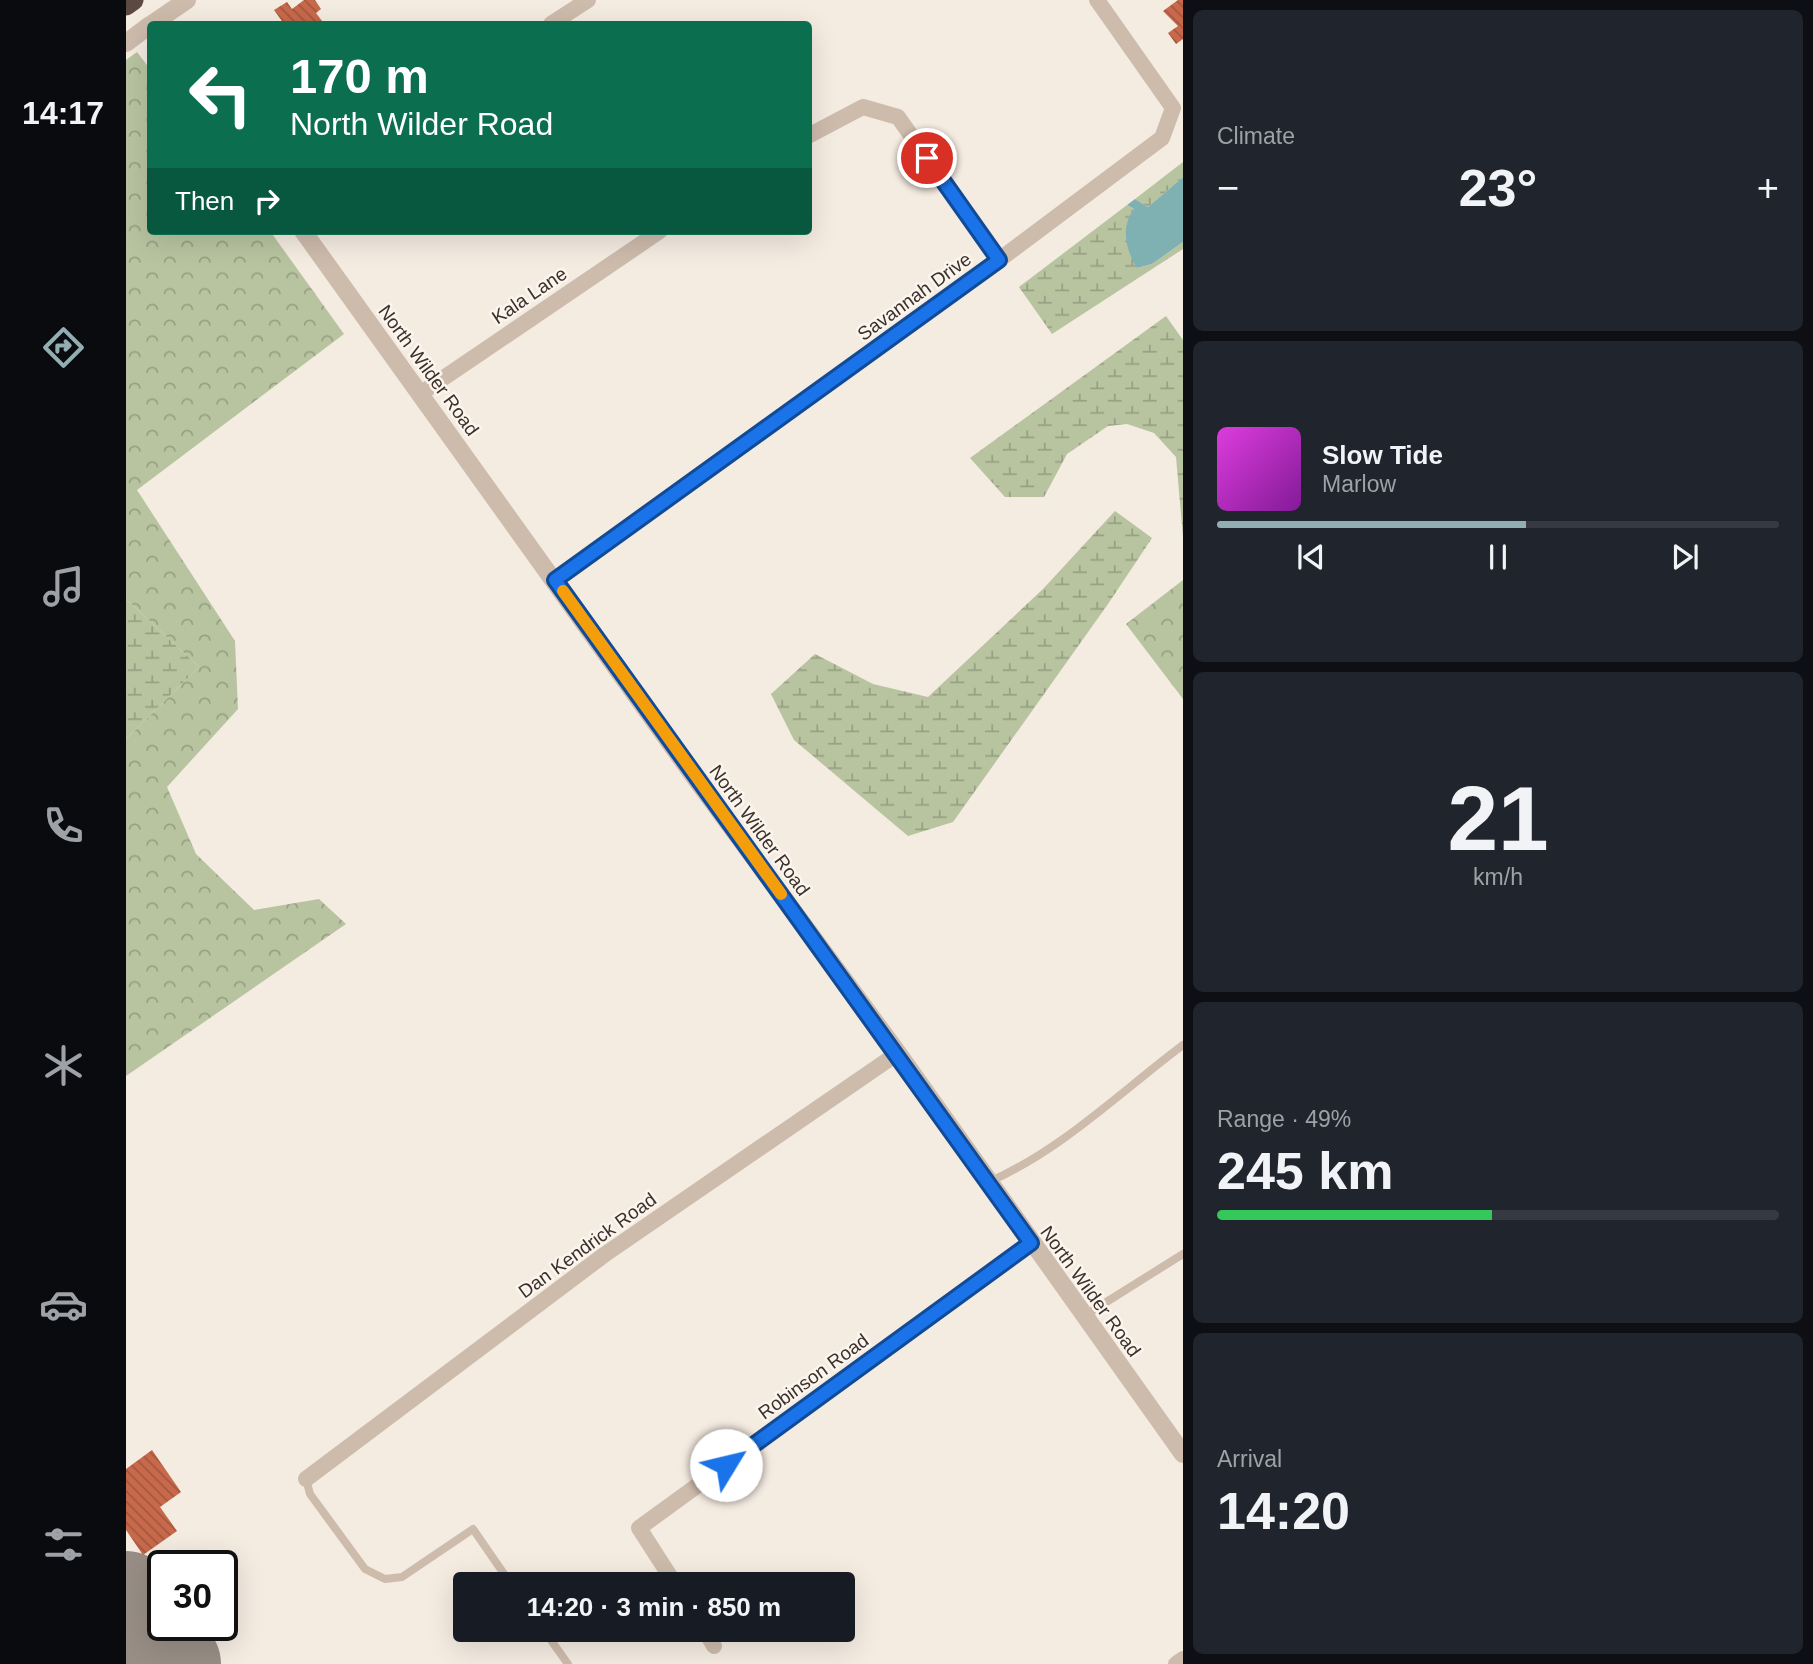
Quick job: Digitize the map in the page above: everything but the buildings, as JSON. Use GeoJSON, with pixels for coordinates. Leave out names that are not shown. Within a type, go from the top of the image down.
{"type":"FeatureCollection","features":[{"type":"Feature","properties":{"kind":"highway"},"geometry":{"type":"LineString","coordinates":[[126,5],[133,0]]}},
{"type":"Feature","properties":{"kind":"street"},"geometry":{"type":"LineString","coordinates":[[158,21],[187,0]]}},
{"type":"Feature","properties":{"kind":"street"},"geometry":{"type":"LineString","coordinates":[[556,21],[589,0]]}},
{"type":"Feature","properties":{"kind":"street","name":"Savannah Drive"},"geometry":{"type":"LineString","coordinates":[[555,580],[999,260],[1162,138],[1172,108],[1097,0]]}},
{"type":"Feature","properties":{"kind":"street"},"geometry":{"type":"LineString","coordinates":[[126,43],[147,29]]}},
{"type":"Feature","properties":{"kind":"street"},"geometry":{"type":"LineString","coordinates":[[812,134],[863,107],[898,117],[999,260]]}},
{"type":"Feature","properties":{"kind":"street","name":"North Wilder Road"},"geometry":{"type":"LineString","coordinates":[[306,235],[898,1053],[1183,1454]]}},
{"type":"Feature","properties":{"kind":"street","name":"Kala Lane"},"geometry":{"type":"LineString","coordinates":[[421,394],[654,235]]}},
{"type":"Feature","properties":{"kind":"street","name":"Dan Kendrick Road"},"geometry":{"type":"LineString","coordinates":[[306,1479],[604,1255],[898,1053]]}},
{"type":"Feature","properties":{"kind":"street","name":"Robinson Road"},"geometry":{"type":"LineString","coordinates":[[667,1572],[639,1528],[1031,1243]]}},
{"type":"Feature","properties":{"kind":"street"},"geometry":{"type":"LineString","coordinates":[[712,1642],[715,1646]]}},
{"type":"Feature","properties":{"kind":"lane"},"geometry":{"type":"LineString","coordinates":[[988,1182],[1035,1158],[1082,1127],[1183,1045]]}},
{"type":"Feature","properties":{"kind":"lane"},"geometry":{"type":"LineString","coordinates":[[1084,1316],[1183,1254]]}},
{"type":"Feature","properties":{"kind":"lane"},"geometry":{"type":"LineString","coordinates":[[306,1479],[310,1494],[365,1569],[385,1579],[402,1577],[473,1529],[503,1572]]}},
{"type":"Feature","properties":{"kind":"lane"},"geometry":{"type":"LineString","coordinates":[[552,1642],[568,1664]]}},
{"type":"Feature","properties":{"kind":"green space"},"geometry":{"type":"Polygon","coordinates":[[[137,52],[147,65],[147,235],[273,235],[344,334],[137,490],[235,641],[238,709],[167,787],[196,854],[254,910],[319,899],[346,924],[126,1076],[126,739],[199,667],[126,599],[126,60],[137,52]]]}},
{"type":"Feature","properties":{"kind":"green space"},"geometry":{"type":"Polygon","coordinates":[[[1183,162],[1183,177],[1148,207],[1135,199],[1183,162]]]}},
{"type":"Feature","properties":{"kind":"green space"},"geometry":{"type":"Polygon","coordinates":[[[1127,205],[1134,209],[1127,226],[1127,238],[1137,268],[1152,264],[1183,242],[1183,249],[1052,334],[1019,287],[1127,205]]]}},
{"type":"Feature","properties":{"kind":"green space"},"geometry":{"type":"Polygon","coordinates":[[[1166,316],[1183,340],[1183,537],[1176,457],[1154,433],[1127,424],[1108,426],[1067,454],[1044,497],[1005,497],[970,458],[1166,316]]]}},
{"type":"Feature","properties":{"kind":"green space"},"geometry":{"type":"Polygon","coordinates":[[[1115,511],[1152,538],[953,822],[908,836],[794,740],[771,694],[815,654],[873,684],[928,697],[1043,589],[1115,511]]]}},
{"type":"Feature","properties":{"kind":"green space"},"geometry":{"type":"Polygon","coordinates":[[[1183,580],[1183,699],[1126,624],[1183,580]]]}},
{"type":"Feature","properties":{"kind":"green space"},"geometry":{"type":"Polygon","coordinates":[[[126,599],[199,667],[126,739],[126,599]]]}},
{"type":"Feature","properties":{"kind":"water"},"geometry":{"type":"Polygon","coordinates":[[[1183,177],[1183,242],[1152,264],[1137,268],[1126,239],[1127,224],[1134,209],[1127,205],[1135,199],[1148,207],[1183,177]]]}},
{"type":"Feature","properties":{"kind":"runway"},"geometry":{"type":"LineString","coordinates":[[126,1601],[171,1664]]}},
{"type":"Feature","properties":{"kind":"slow traffic"},"geometry":{"type":"LineString","coordinates":[[563,591],[781,894]]}},
{"type":"Feature","properties":{"kind":"route"},"geometry":{"type":"LineString","coordinates":[[726,1465],[1031,1243],[898,1053],[693,775],[555,580],[999,260],[927,158]]}}]}
